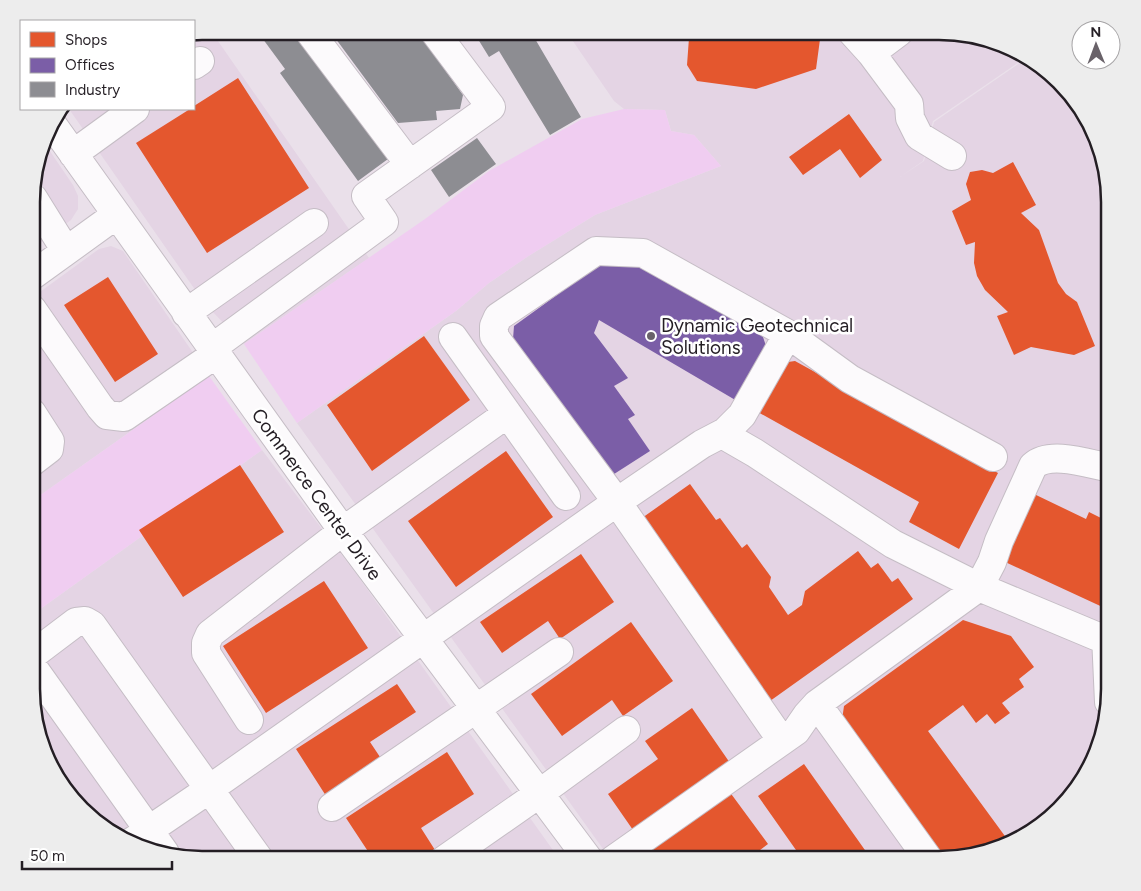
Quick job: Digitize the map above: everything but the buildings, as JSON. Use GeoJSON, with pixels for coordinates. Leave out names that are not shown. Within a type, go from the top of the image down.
{"type":"FeatureCollection","features":[{"type":"Feature","properties":{"kind":"street"},"geometry":{"type":"LineString","coordinates":[[316,40],[410,164]]}},
{"type":"Feature","properties":{"kind":"street"},"geometry":{"type":"LineString","coordinates":[[40,321],[100,407],[107,415],[124,417],[384,222],[366,196],[491,107],[441,40]]}},
{"type":"Feature","properties":{"kind":"street"},"geometry":{"type":"LineString","coordinates":[[859,40],[909,104],[910,118],[919,136],[952,156]]}},
{"type":"Feature","properties":{"kind":"street"},"geometry":{"type":"LineString","coordinates":[[871,53],[888,40]]}},
{"type":"Feature","properties":{"kind":"street"},"geometry":{"type":"LineString","coordinates":[[73,154],[134,110]]}},
{"type":"Feature","properties":{"kind":"street","name":"Commerce Center Drive"},"geometry":{"type":"LineString","coordinates":[[57,131],[343,531],[582,851]]}},
{"type":"Feature","properties":{"kind":"street"},"geometry":{"type":"LineString","coordinates":[[40,209],[66,251]]}},
{"type":"Feature","properties":{"kind":"street"},"geometry":{"type":"LineString","coordinates":[[40,269],[116,215]]}},
{"type":"Feature","properties":{"kind":"street"},"geometry":{"type":"LineString","coordinates":[[186,313],[314,223]]}},
{"type":"Feature","properties":{"kind":"street"},"geometry":{"type":"LineString","coordinates":[[782,741],[617,502],[494,336],[494,326],[498,317],[596,251],[642,253],[788,334],[850,379],[993,457]]}},
{"type":"Feature","properties":{"kind":"street"},"geometry":{"type":"LineString","coordinates":[[40,679],[139,836],[208,790],[617,502],[702,444],[722,434],[742,415],[788,334]]}},
{"type":"Feature","properties":{"kind":"street"},"geometry":{"type":"LineString","coordinates":[[454,338],[566,496]]}},
{"type":"Feature","properties":{"kind":"street"},"geometry":{"type":"LineString","coordinates":[[249,720],[206,653],[206,643],[210,634],[343,531],[507,414]]}},
{"type":"Feature","properties":{"kind":"street"},"geometry":{"type":"LineString","coordinates":[[40,425],[50,441],[49,449],[40,456]]}},
{"type":"Feature","properties":{"kind":"street"},"geometry":{"type":"LineString","coordinates":[[722,434],[755,453],[893,544],[978,587],[1096,636],[1101,636]]}},
{"type":"Feature","properties":{"kind":"street"},"geometry":{"type":"LineString","coordinates":[[626,851],[796,731],[817,704],[978,587],[992,562],[999,541],[1033,466],[1038,461],[1059,458],[1101,466]]}},
{"type":"Feature","properties":{"kind":"street"},"geometry":{"type":"LineString","coordinates":[[40,649],[76,622],[85,621],[92,625],[253,851]]}},
{"type":"Feature","properties":{"kind":"street"},"geometry":{"type":"LineString","coordinates":[[332,807],[477,710],[559,652]]}},
{"type":"Feature","properties":{"kind":"street"},"geometry":{"type":"LineString","coordinates":[[817,704],[923,851]]}},
{"type":"Feature","properties":{"kind":"street"},"geometry":{"type":"LineString","coordinates":[[457,851],[626,730]]}},
{"type":"Feature","properties":{"kind":"shaded area"},"geometry":{"type":"Polygon","coordinates":[[[195,40],[217,40],[369,258],[244,344],[205,304],[70,110],[195,110],[195,40]]]}},
{"type":"Feature","properties":{"kind":"shaded area"},"geometry":{"type":"Polygon","coordinates":[[[572,40],[949,40],[970,43],[1001,52],[1020,62],[933,121],[923,161],[900,177],[924,161],[934,122],[1021,62],[1046,80],[1061,95],[1084,130],[1098,171],[1101,202],[1100,710],[1089,751],[1067,788],[1046,811],[1011,834],[970,848],[939,851],[605,851],[297,423],[456,311],[489,283],[595,215],[721,166],[694,135],[671,131],[665,110],[624,109],[614,101],[572,40]]]}},
{"type":"Feature","properties":{"kind":"shaded area"},"geometry":{"type":"Polygon","coordinates":[[[624,109],[665,110],[671,131],[694,135],[721,166],[595,215],[489,283],[456,311],[297,423],[244,344],[425,219],[489,171],[582,119],[624,109]]]}},
{"type":"Feature","properties":{"kind":"shaded area"},"geometry":{"type":"Polygon","coordinates":[[[49,150],[73,185],[78,196],[78,209],[71,220],[40,243],[41,181],[49,150]]]}},
{"type":"Feature","properties":{"kind":"shaded area"},"geometry":{"type":"Polygon","coordinates":[[[111,246],[123,251],[209,376],[40,495],[40,292],[99,249],[111,246]]]}},
{"type":"Feature","properties":{"kind":"shaded area"},"geometry":{"type":"Polygon","coordinates":[[[209,376],[262,450],[40,609],[40,495],[209,376]]]}},
{"type":"Feature","properties":{"kind":"shaded area"},"geometry":{"type":"Polygon","coordinates":[[[262,450],[357,575],[554,851],[192,851],[140,839],[121,829],[95,811],[67,779],[52,751],[43,720],[40,699],[40,609],[262,450]]]}},
{"type":"Feature","properties":{"kind":"place","name":"Dynamic Geotechnical Solutions"},"geometry":{"type":"Point","coordinates":[651,336]}}]}
